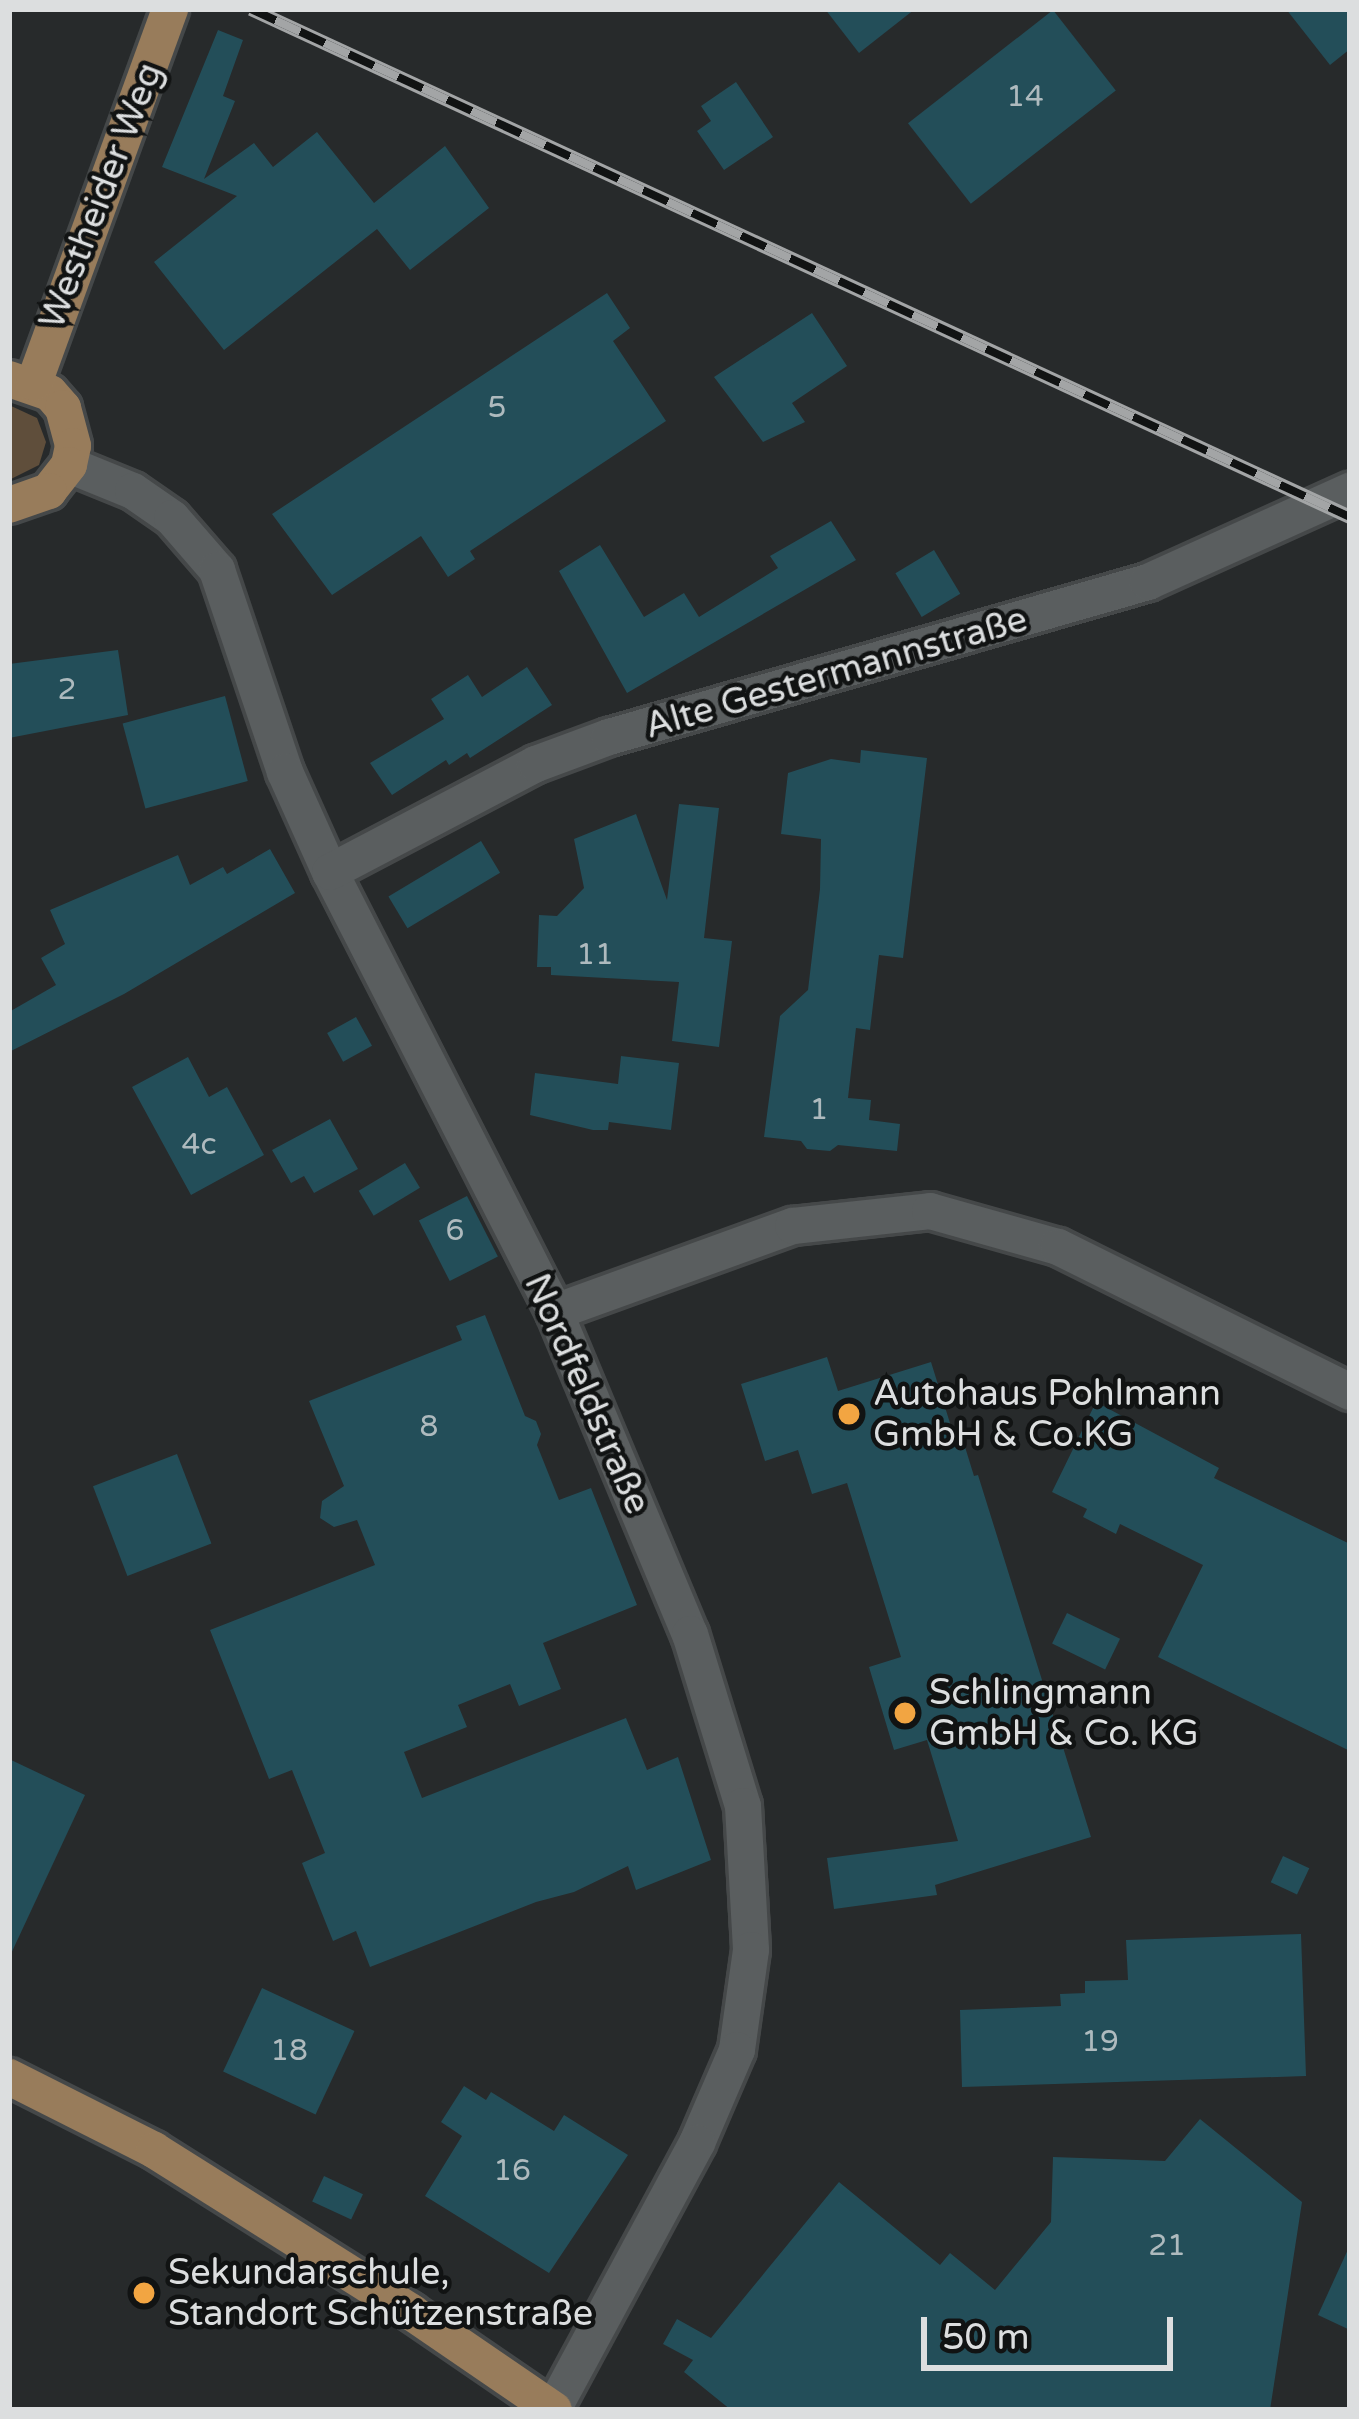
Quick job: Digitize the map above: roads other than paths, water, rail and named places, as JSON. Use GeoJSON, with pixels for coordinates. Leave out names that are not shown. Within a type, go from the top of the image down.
{"type":"FeatureCollection","features":[{"type":"Feature","properties":{"kind":"main road","name":"Westheider Weg"},"geometry":{"type":"LineString","coordinates":[[21,381],[170,9]]}},
{"type":"Feature","properties":{"kind":"main road"},"geometry":{"type":"LineString","coordinates":[[9,505],[50,491],[69,465],[71,426],[50,393],[21,381]]}},
{"type":"Feature","properties":{"kind":"main road"},"geometry":{"type":"LineString","coordinates":[[9,2077],[154,2150],[553,2410]]}},
{"type":"Feature","properties":{"kind":"street","name":"Nordfeldstraße"},"geometry":{"type":"LineString","coordinates":[[69,465],[133,491],[172,518],[217,570],[285,772],[330,872],[555,1312],[690,1634],[743,1806],[752,1950],[737,2050],[705,2125],[605,2321],[553,2410]]}},
{"type":"Feature","properties":{"kind":"street","name":"Alte Gestermannstraße"},"geometry":{"type":"LineString","coordinates":[[330,872],[536,764],[609,737],[991,632],[1148,582],[1350,491]]}},
{"type":"Feature","properties":{"kind":"street"},"geometry":{"type":"LineString","coordinates":[[555,1312],[793,1226],[930,1211],[1058,1247],[1350,1392]]}},
{"type":"Feature","properties":{"kind":"railway"},"geometry":{"type":"LineString","coordinates":[[251,9],[1350,517]]}},
{"type":"Feature","properties":{"kind":"place","name":"Autohaus Pohlmann GmbH & Co.KG"},"geometry":{"type":"Point","coordinates":[849,1414]}},
{"type":"Feature","properties":{"kind":"place","name":"Schlingmann GmbH & Co. KG"},"geometry":{"type":"Point","coordinates":[905,1713]}},
{"type":"Feature","properties":{"kind":"place","name":"Sekundarschule, Standort Schützenstraße"},"geometry":{"type":"Point","coordinates":[144,2293]}}]}
